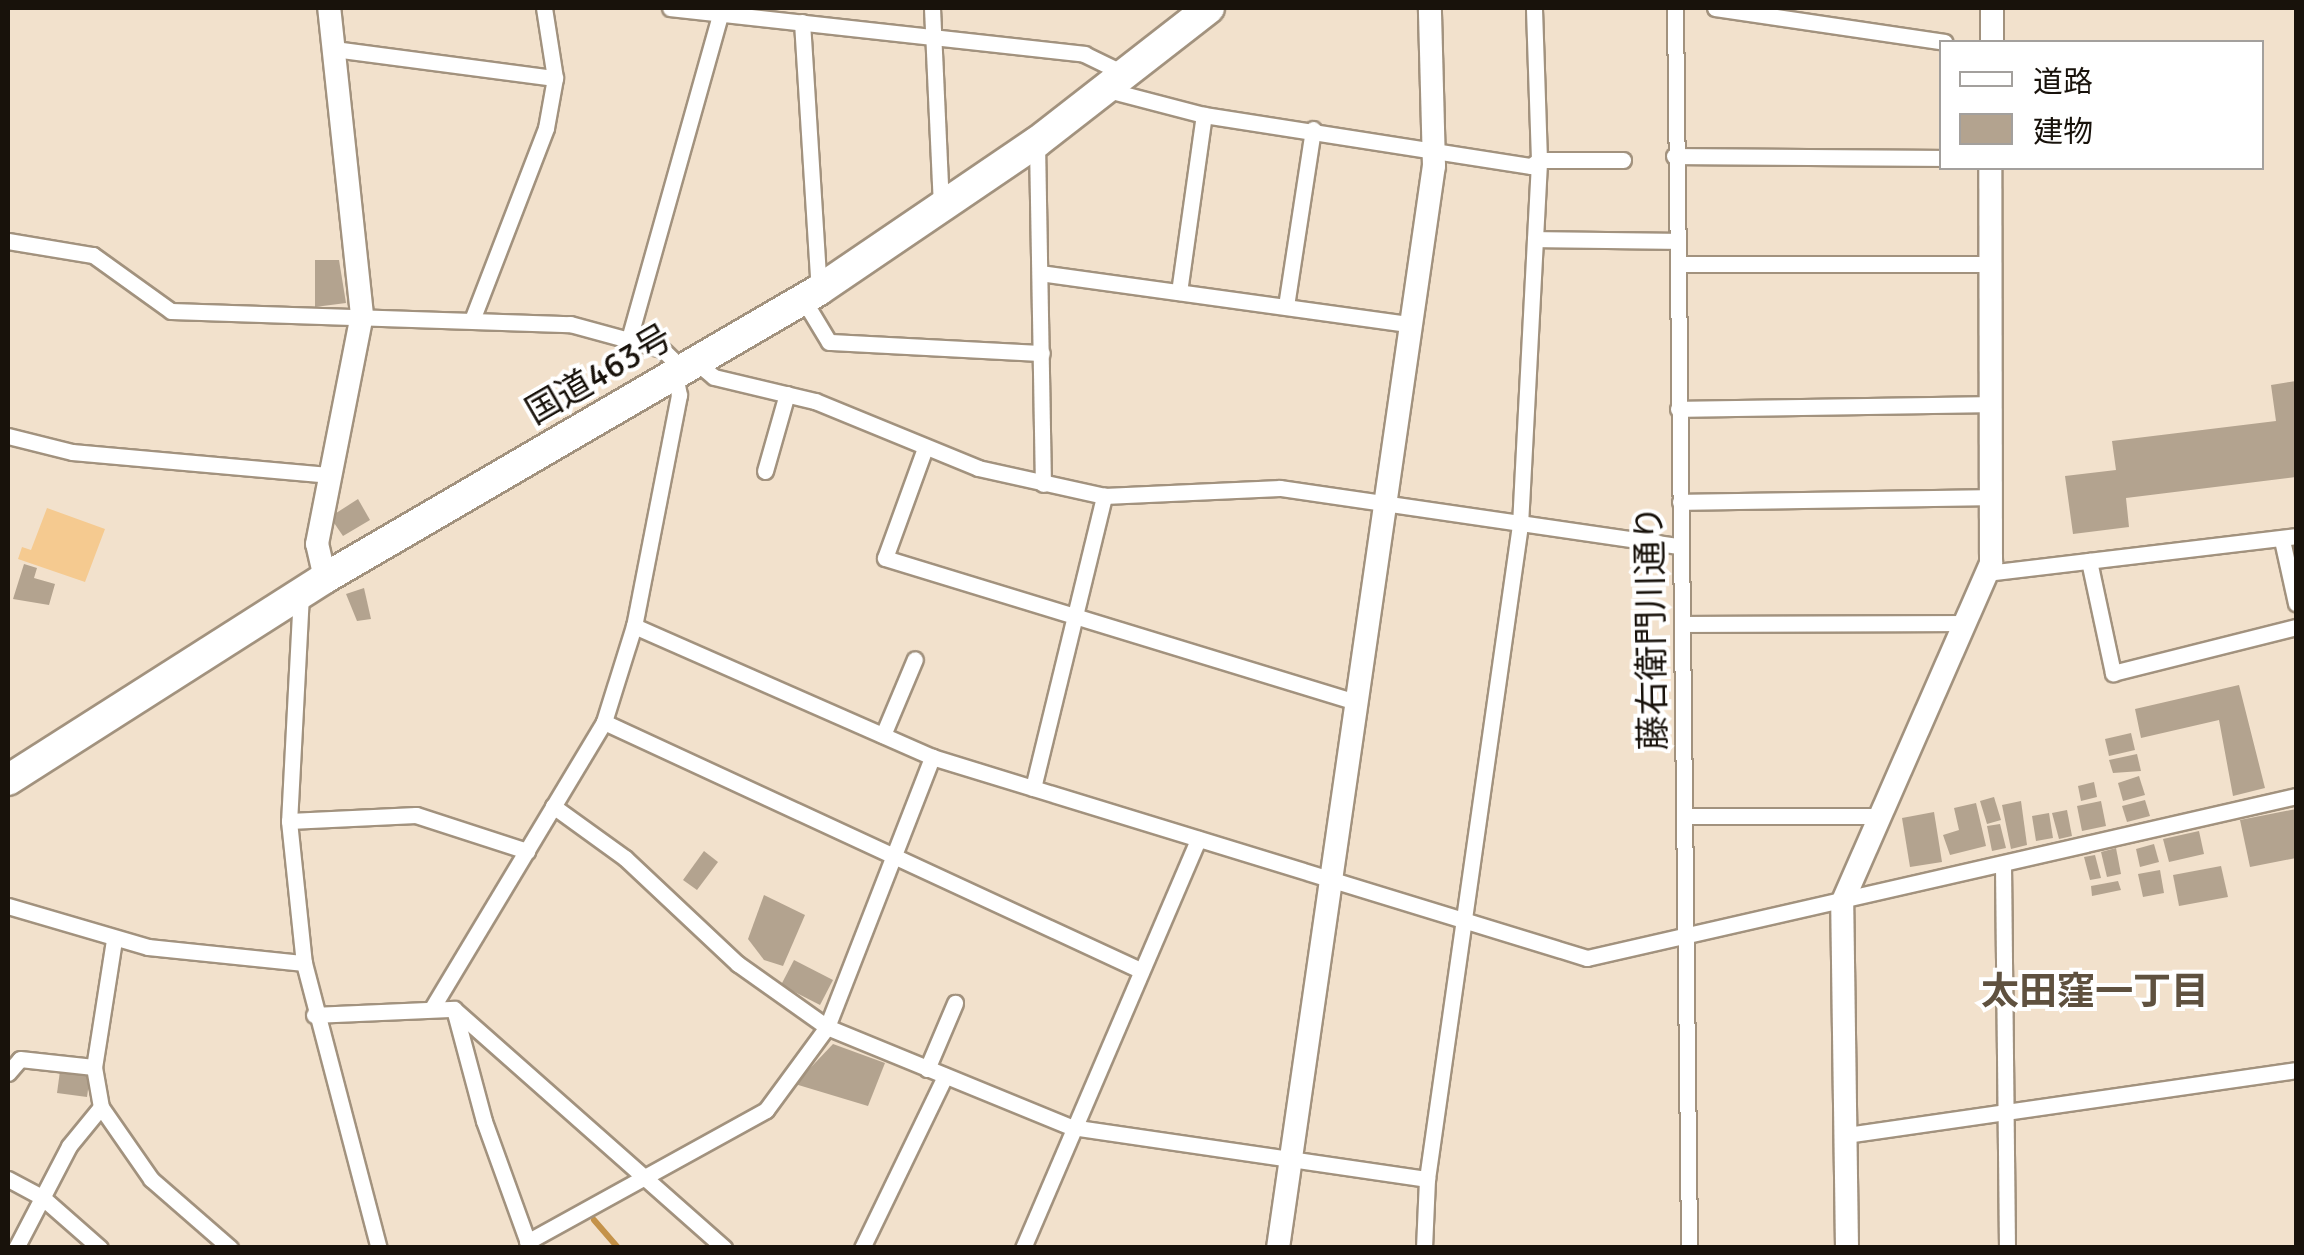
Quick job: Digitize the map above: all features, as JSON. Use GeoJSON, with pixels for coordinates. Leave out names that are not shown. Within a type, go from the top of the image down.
{"type":"FeatureCollection","features":[{"type":"Feature","properties":{"kind":"highway","name":"国道463号"},"geometry":{"type":"LineString","coordinates":[[8,780],[313,586],[687,368],[941,210],[1038,142],[1209,8]]}},
{"type":"Feature","properties":{"kind":"street"},"geometry":{"type":"LineString","coordinates":[[329,8],[362,315],[316,551],[289,822],[304,964],[314,1015],[378,1248]]}},
{"type":"Feature","properties":{"kind":"street"},"geometry":{"type":"LineString","coordinates":[[472,320],[546,128],[555,78],[544,8]]}},
{"type":"Feature","properties":{"kind":"street"},"geometry":{"type":"LineString","coordinates":[[670,8],[721,10],[1084,54],[1114,81],[1204,115],[1312,128],[1531,166],[1539,160],[1623,160]]}},
{"type":"Feature","properties":{"kind":"street"},"geometry":{"type":"LineString","coordinates":[[932,8],[941,210]]}},
{"type":"Feature","properties":{"kind":"street"},"geometry":{"type":"LineString","coordinates":[[1278,1248],[1435,150],[1430,8]]}},
{"type":"Feature","properties":{"kind":"street"},"geometry":{"type":"LineString","coordinates":[[1424,1248],[1426,1179],[1520,525],[1539,160],[1534,8]]}},
{"type":"Feature","properties":{"kind":"street","name":"藤右衛門川通り"},"geometry":{"type":"LineString","coordinates":[[1675,8],[1690,1248]]}},
{"type":"Feature","properties":{"kind":"street"},"geometry":{"type":"LineString","coordinates":[[1716,8],[1939,41]]}},
{"type":"Feature","properties":{"kind":"street"},"geometry":{"type":"LineString","coordinates":[[1992,8],[1992,40]]}},
{"type":"Feature","properties":{"kind":"street"},"geometry":{"type":"LineString","coordinates":[[629,339],[721,10]]}},
{"type":"Feature","properties":{"kind":"street"},"geometry":{"type":"LineString","coordinates":[[802,22],[810,294],[829,342],[1042,353]]}},
{"type":"Feature","properties":{"kind":"street"},"geometry":{"type":"LineString","coordinates":[[334,48],[555,78]]}},
{"type":"Feature","properties":{"kind":"street"},"geometry":{"type":"LineString","coordinates":[[1179,292],[1204,115]]}},
{"type":"Feature","properties":{"kind":"street"},"geometry":{"type":"LineString","coordinates":[[1286,306],[1312,128]]}},
{"type":"Feature","properties":{"kind":"street"},"geometry":{"type":"LineString","coordinates":[[1038,142],[1043,484]]}},
{"type":"Feature","properties":{"kind":"street"},"geometry":{"type":"LineString","coordinates":[[1674,156],[1939,158]]}},
{"type":"Feature","properties":{"kind":"street"},"geometry":{"type":"LineString","coordinates":[[1847,1248],[1842,904],[1987,573],[1991,498],[1990,170]]}},
{"type":"Feature","properties":{"kind":"street"},"geometry":{"type":"LineString","coordinates":[[1535,238],[1677,241]]}},
{"type":"Feature","properties":{"kind":"street"},"geometry":{"type":"LineString","coordinates":[[8,241],[94,255],[172,311],[570,324],[662,349],[687,368],[788,394],[925,448],[1043,484],[1104,496],[1280,488],[1680,546]]}},
{"type":"Feature","properties":{"kind":"street"},"geometry":{"type":"LineString","coordinates":[[1678,264],[1990,264]]}},
{"type":"Feature","properties":{"kind":"street"},"geometry":{"type":"LineString","coordinates":[[1040,273],[1409,324]]}},
{"type":"Feature","properties":{"kind":"street"},"geometry":{"type":"LineString","coordinates":[[432,1008],[604,722],[634,626],[687,368]]}},
{"type":"Feature","properties":{"kind":"street"},"geometry":{"type":"LineString","coordinates":[[765,471],[788,394]]}},
{"type":"Feature","properties":{"kind":"street"},"geometry":{"type":"LineString","coordinates":[[1678,409],[1990,404]]}},
{"type":"Feature","properties":{"kind":"street"},"geometry":{"type":"LineString","coordinates":[[8,436],[72,452],[331,475]]}},
{"type":"Feature","properties":{"kind":"street"},"geometry":{"type":"LineString","coordinates":[[925,448],[884,558],[1356,702]]}},
{"type":"Feature","properties":{"kind":"street"},"geometry":{"type":"LineString","coordinates":[[1033,788],[1104,496]]}},
{"type":"Feature","properties":{"kind":"street"},"geometry":{"type":"LineString","coordinates":[[1680,502],[1991,498]]}},
{"type":"Feature","properties":{"kind":"street"},"geometry":{"type":"LineString","coordinates":[[1987,573],[2290,538],[2296,603]]}},
{"type":"Feature","properties":{"kind":"street"},"geometry":{"type":"LineString","coordinates":[[2089,560],[2113,673],[2296,627]]}},
{"type":"Feature","properties":{"kind":"street"},"geometry":{"type":"LineString","coordinates":[[1683,624],[1965,623]]}},
{"type":"Feature","properties":{"kind":"street"},"geometry":{"type":"LineString","coordinates":[[634,626],[932,756],[1588,958],[1842,904],[2296,796]]}},
{"type":"Feature","properties":{"kind":"street"},"geometry":{"type":"LineString","coordinates":[[883,735],[916,659]]}},
{"type":"Feature","properties":{"kind":"street"},"geometry":{"type":"LineString","coordinates":[[604,722],[1140,970]]}},
{"type":"Feature","properties":{"kind":"street"},"geometry":{"type":"LineString","coordinates":[[454,1009],[484,1121],[528,1245],[766,1110],[827,1027],[932,756]]}},
{"type":"Feature","properties":{"kind":"street"},"geometry":{"type":"LineString","coordinates":[[553,806],[624,858],[738,964],[827,1027],[1071,1128],[1290,1156],[1426,1179]]}},
{"type":"Feature","properties":{"kind":"street"},"geometry":{"type":"LineString","coordinates":[[289,822],[416,815],[526,851]]}},
{"type":"Feature","properties":{"kind":"street"},"geometry":{"type":"LineString","coordinates":[[1685,816],[1880,816]]}},
{"type":"Feature","properties":{"kind":"street"},"geometry":{"type":"LineString","coordinates":[[1022,1248],[1198,839]]}},
{"type":"Feature","properties":{"kind":"street"},"geometry":{"type":"LineString","coordinates":[[2004,865],[2007,1248]]}},
{"type":"Feature","properties":{"kind":"street"},"geometry":{"type":"LineString","coordinates":[[8,906],[114,940],[304,964]]}},
{"type":"Feature","properties":{"kind":"street"},"geometry":{"type":"LineString","coordinates":[[114,940],[94,1066],[101,1107],[151,1179],[230,1248]]}},
{"type":"Feature","properties":{"kind":"street"},"geometry":{"type":"LineString","coordinates":[[928,1068],[954,1003]]}},
{"type":"Feature","properties":{"kind":"street"},"geometry":{"type":"LineString","coordinates":[[314,1015],[454,1009],[724,1248]]}},
{"type":"Feature","properties":{"kind":"street"},"geometry":{"type":"LineString","coordinates":[[8,1073],[20,1059],[94,1066]]}},
{"type":"Feature","properties":{"kind":"street"},"geometry":{"type":"LineString","coordinates":[[1846,1135],[2006,1115],[2296,1070]]}},
{"type":"Feature","properties":{"kind":"street"},"geometry":{"type":"LineString","coordinates":[[862,1248],[945,1076]]}},
{"type":"Feature","properties":{"kind":"street"},"geometry":{"type":"LineString","coordinates":[[16,1248],[69,1146],[101,1107]]}},
{"type":"Feature","properties":{"kind":"street"},"geometry":{"type":"LineString","coordinates":[[8,1179],[43,1198],[100,1248]]}},
{"type":"Feature","properties":{"kind":"shaded area"},"geometry":{"type":"Polygon","coordinates":[[[47,508],[105,529],[85,582],[18,559],[22,547],[31,550],[47,508]]]}},
{"type":"Feature","properties":{"kind":"building"},"geometry":{"type":"Polygon","coordinates":[[[315,260],[339,260],[346,303],[315,307],[315,260]]]}},
{"type":"Feature","properties":{"kind":"building"},"geometry":{"type":"Polygon","coordinates":[[[2296,381],[2296,477],[2126,498],[2129,527],[2073,534],[2065,476],[2116,470],[2112,441],[2276,421],[2271,385],[2296,381]]]}},
{"type":"Feature","properties":{"kind":"building"},"geometry":{"type":"Polygon","coordinates":[[[358,499],[370,520],[343,536],[330,517],[358,499]]]}},
{"type":"Feature","properties":{"kind":"building"},"geometry":{"type":"Polygon","coordinates":[[[24,564],[37,568],[34,578],[55,584],[49,605],[13,599],[24,564]]]}},
{"type":"Feature","properties":{"kind":"building"},"geometry":{"type":"Polygon","coordinates":[[[364,588],[371,619],[357,621],[346,594],[364,588]]]}},
{"type":"Feature","properties":{"kind":"building"},"geometry":{"type":"Polygon","coordinates":[[[2239,685],[2265,788],[2233,796],[2219,720],[2141,738],[2135,709],[2239,685]]]}},
{"type":"Feature","properties":{"kind":"building"},"geometry":{"type":"Polygon","coordinates":[[[2131,733],[2135,750],[2109,756],[2105,739],[2131,733]]]}},
{"type":"Feature","properties":{"kind":"building"},"geometry":{"type":"Polygon","coordinates":[[[2137,754],[2141,771],[2113,773],[2109,760],[2137,754]]]}},
{"type":"Feature","properties":{"kind":"building"},"geometry":{"type":"Polygon","coordinates":[[[2139,776],[2145,795],[2123,801],[2118,783],[2139,776]]]}},
{"type":"Feature","properties":{"kind":"building"},"geometry":{"type":"Polygon","coordinates":[[[2094,782],[2097,797],[2081,801],[2078,786],[2094,782]]]}},
{"type":"Feature","properties":{"kind":"building"},"geometry":{"type":"Polygon","coordinates":[[[1994,797],[2001,820],[1987,824],[1980,801],[1994,797]]]}},
{"type":"Feature","properties":{"kind":"building"},"geometry":{"type":"Polygon","coordinates":[[[2145,800],[2150,816],[2127,822],[2122,806],[2145,800]]]}},
{"type":"Feature","properties":{"kind":"building"},"geometry":{"type":"Polygon","coordinates":[[[2021,801],[2027,845],[2011,849],[2002,805],[2021,801]]]}},
{"type":"Feature","properties":{"kind":"building"},"geometry":{"type":"Polygon","coordinates":[[[2101,801],[2106,826],[2082,831],[2077,806],[2101,801]]]}},
{"type":"Feature","properties":{"kind":"building"},"geometry":{"type":"Polygon","coordinates":[[[1976,803],[1986,846],[1950,855],[1943,835],[1959,830],[1954,808],[1976,803]]]}},
{"type":"Feature","properties":{"kind":"building"},"geometry":{"type":"Polygon","coordinates":[[[2296,809],[2296,858],[2250,867],[2240,820],[2296,809]]]}},
{"type":"Feature","properties":{"kind":"building"},"geometry":{"type":"Polygon","coordinates":[[[2067,810],[2072,836],[2059,839],[2052,813],[2067,810]]]}},
{"type":"Feature","properties":{"kind":"building"},"geometry":{"type":"Polygon","coordinates":[[[1934,812],[1942,862],[1910,867],[1902,818],[1934,812]]]}},
{"type":"Feature","properties":{"kind":"building"},"geometry":{"type":"Polygon","coordinates":[[[2049,813],[2053,838],[2036,841],[2032,816],[2049,813]]]}},
{"type":"Feature","properties":{"kind":"building"},"geometry":{"type":"Polygon","coordinates":[[[2000,824],[2006,848],[1992,851],[1987,826],[2000,824]]]}},
{"type":"Feature","properties":{"kind":"building"},"geometry":{"type":"Polygon","coordinates":[[[2199,831],[2204,854],[2169,862],[2163,839],[2199,831]]]}},
{"type":"Feature","properties":{"kind":"building"},"geometry":{"type":"Polygon","coordinates":[[[2154,844],[2159,862],[2140,867],[2136,849],[2154,844]]]}},
{"type":"Feature","properties":{"kind":"building"},"geometry":{"type":"Polygon","coordinates":[[[2116,848],[2121,874],[2107,877],[2101,852],[2116,848]]]}},
{"type":"Feature","properties":{"kind":"building"},"geometry":{"type":"Polygon","coordinates":[[[704,851],[718,862],[697,890],[683,880],[704,851]]]}},
{"type":"Feature","properties":{"kind":"building"},"geometry":{"type":"Polygon","coordinates":[[[2095,855],[2101,878],[2090,880],[2084,857],[2095,855]]]}},
{"type":"Feature","properties":{"kind":"building"},"geometry":{"type":"Polygon","coordinates":[[[2221,866],[2228,897],[2179,906],[2173,875],[2221,866]]]}},
{"type":"Feature","properties":{"kind":"building"},"geometry":{"type":"Polygon","coordinates":[[[2160,870],[2164,893],[2143,897],[2138,874],[2160,870]]]}},
{"type":"Feature","properties":{"kind":"building"},"geometry":{"type":"Polygon","coordinates":[[[2118,881],[2121,890],[2092,896],[2091,886],[2118,881]]]}},
{"type":"Feature","properties":{"kind":"building"},"geometry":{"type":"Polygon","coordinates":[[[764,895],[805,915],[783,966],[764,960],[748,939],[764,895]]]}},
{"type":"Feature","properties":{"kind":"building"},"geometry":{"type":"Polygon","coordinates":[[[794,960],[833,980],[820,1005],[781,985],[794,960]]]}},
{"type":"Feature","properties":{"kind":"building"},"geometry":{"type":"Polygon","coordinates":[[[833,1044],[885,1063],[868,1106],[795,1084],[833,1044]]]}},
{"type":"Feature","properties":{"kind":"building"},"geometry":{"type":"Polygon","coordinates":[[[60,1071],[90,1075],[87,1097],[57,1093],[60,1071]]]}},
{"type":"Feature","properties":{"kind":"waterway"},"geometry":{"type":"LineString","coordinates":[[594,1220],[618,1248]]}},
{"type":"Feature","properties":{"kind":"district","name":"太田窪一丁目"},"geometry":{"type":"Point","coordinates":[2095,992]}}]}
